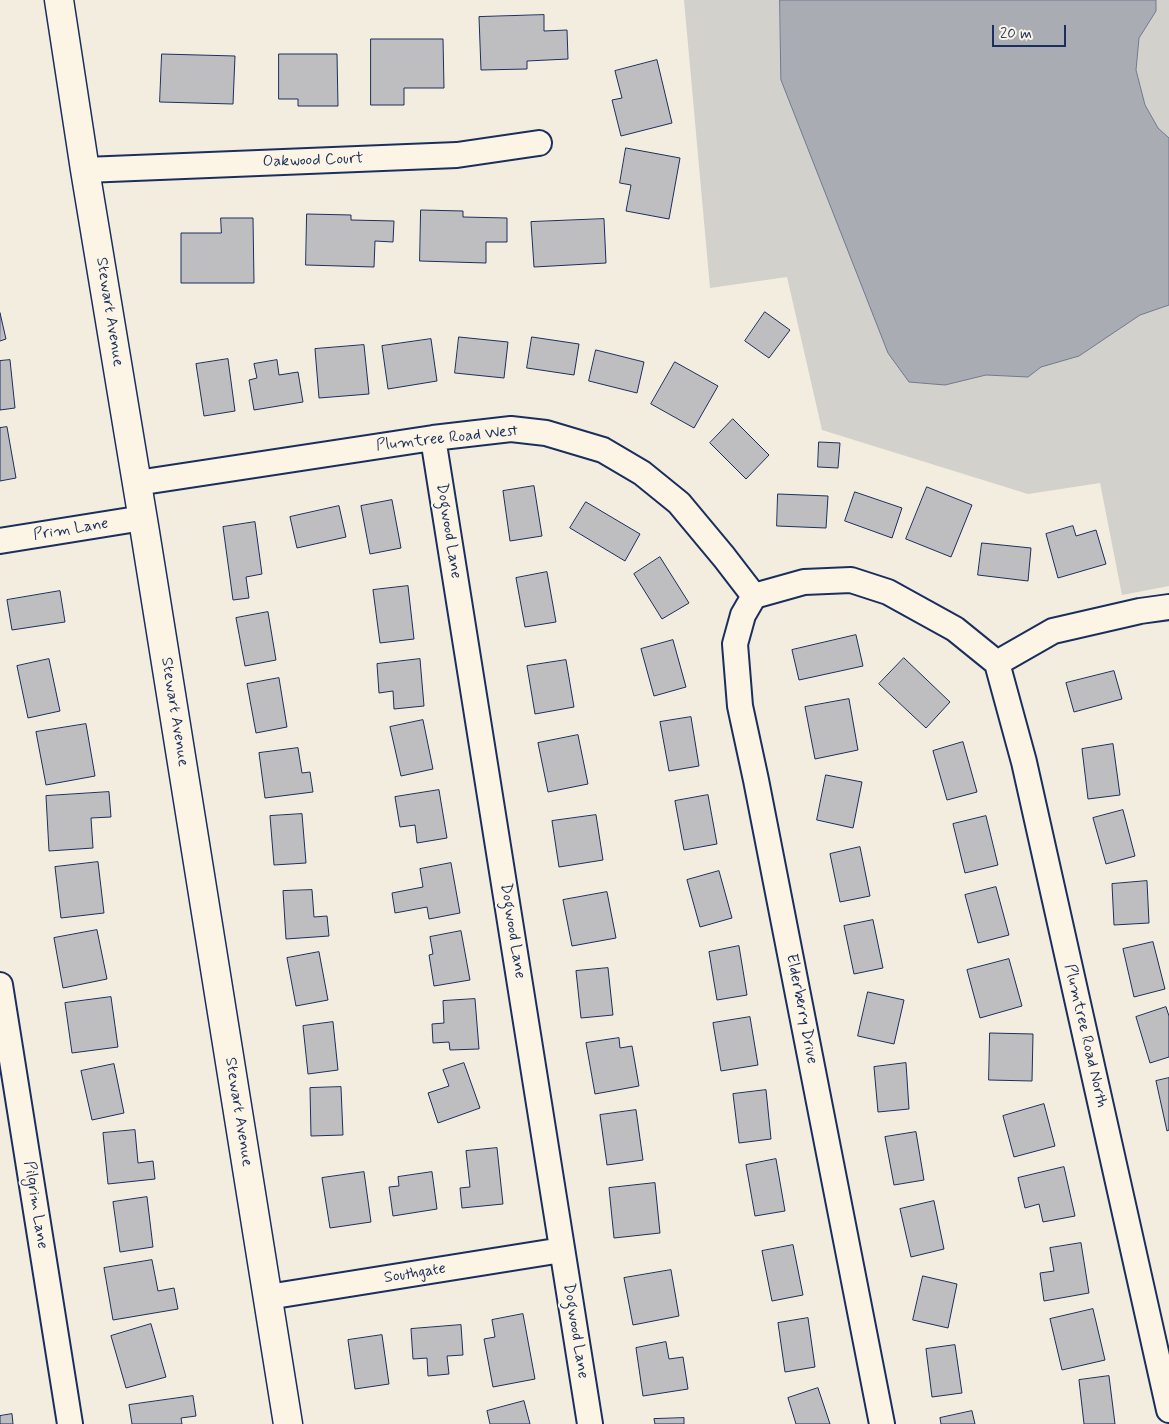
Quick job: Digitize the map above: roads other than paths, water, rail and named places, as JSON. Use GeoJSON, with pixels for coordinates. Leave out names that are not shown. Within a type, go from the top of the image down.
{"type":"FeatureCollection","features":[{"type":"Feature","properties":{"kind":"street","name":"Stewart Avenue"},"geometry":{"type":"LineString","coordinates":[[59,0],[288,1424]]}},
{"type":"Feature","properties":{"kind":"street","name":"Oakwood Court"},"geometry":{"type":"LineString","coordinates":[[85,170],[457,155],[540,143]]}},
{"type":"Feature","properties":{"kind":"street","name":"Plumtree Road West"},"geometry":{"type":"LineString","coordinates":[[137,484],[433,438],[511,428],[546,433],[603,450],[642,473],[678,503],[754,596]]}},
{"type":"Feature","properties":{"kind":"street","name":"Dogwood Lane"},"geometry":{"type":"LineString","coordinates":[[433,438],[590,1424]]}},
{"type":"Feature","properties":{"kind":"street","name":"Prim Lane"},"geometry":{"type":"LineString","coordinates":[[0,541],[143,518]]}},
{"type":"Feature","properties":{"kind":"street"},"geometry":{"type":"LineString","coordinates":[[754,596],[804,582],[851,580],[888,592],[955,629],[997,663],[1052,631],[1140,611],[1169,607]]}},
{"type":"Feature","properties":{"kind":"street","name":"Elderberry Drive"},"geometry":{"type":"LineString","coordinates":[[754,596],[743,615],[736,644],[740,706],[760,799],[882,1424]]}},
{"type":"Feature","properties":{"kind":"street","name":"Plumtree Road North"},"geometry":{"type":"LineString","coordinates":[[997,663],[1024,762],[1169,1410]]}},
{"type":"Feature","properties":{"kind":"street","name":"Pilgrim Lane"},"geometry":{"type":"LineString","coordinates":[[0,986],[6,1066],[70,1424]]}},
{"type":"Feature","properties":{"kind":"street","name":"Southgate"},"geometry":{"type":"LineString","coordinates":[[268,1298],[562,1250]]}}]}
